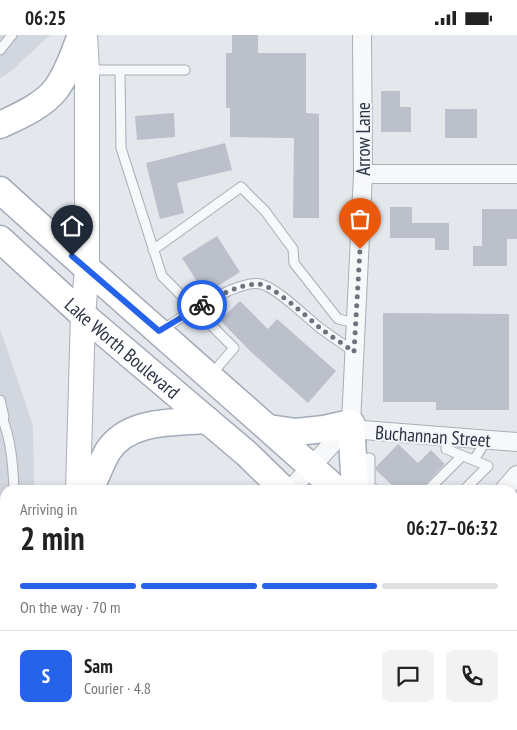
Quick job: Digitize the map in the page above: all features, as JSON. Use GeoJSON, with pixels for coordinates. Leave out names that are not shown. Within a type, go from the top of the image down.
{"type":"FeatureCollection","features":[{"type":"Feature","properties":{"kind":"main road"},"geometry":{"type":"LineString","coordinates":[[0,125],[27,112],[50,96],[65,76],[83,35]]}},
{"type":"Feature","properties":{"kind":"main road","name":"Lake Worth Boulevard"},"geometry":{"type":"LineString","coordinates":[[0,189],[87,269],[210,375],[332,485]]}},
{"type":"Feature","properties":{"kind":"main road","name":"Lake Worth Boulevard"},"geometry":{"type":"LineString","coordinates":[[0,239],[83,315],[247,454],[279,485]]}},
{"type":"Feature","properties":{"kind":"main road"},"geometry":{"type":"LineString","coordinates":[[92,485],[107,452],[117,440],[130,431],[150,425],[208,420]]}},
{"type":"Feature","properties":{"kind":"main road"},"geometry":{"type":"LineString","coordinates":[[269,428],[296,432],[324,429],[351,423],[355,485]]}},
{"type":"Feature","properties":{"kind":"street"},"geometry":{"type":"LineString","coordinates":[[78,485],[83,315],[87,269],[87,70],[83,35]]}},
{"type":"Feature","properties":{"kind":"street","name":"Arrow Lane"},"geometry":{"type":"LineString","coordinates":[[351,423],[364,174],[362,35]]}},
{"type":"Feature","properties":{"kind":"street"},"geometry":{"type":"LineString","coordinates":[[364,174],[517,174]]}},
{"type":"Feature","properties":{"kind":"street"},"geometry":{"type":"LineString","coordinates":[[295,485],[351,423]]}},
{"type":"Feature","properties":{"kind":"street","name":"Buchannan Street"},"geometry":{"type":"LineString","coordinates":[[351,423],[362,430],[517,442]]}},
{"type":"Feature","properties":{"kind":"street"},"geometry":{"type":"LineString","coordinates":[[508,485],[517,475]]}},
{"type":"Feature","properties":{"kind":"lane"},"geometry":{"type":"LineString","coordinates":[[0,50],[12,35]]}},
{"type":"Feature","properties":{"kind":"lane"},"geometry":{"type":"LineString","coordinates":[[87,70],[185,70]]}},
{"type":"Feature","properties":{"kind":"lane"},"geometry":{"type":"LineString","coordinates":[[120,71],[121,149],[162,276],[234,348],[210,375]]}},
{"type":"Feature","properties":{"kind":"lane"},"geometry":{"type":"LineString","coordinates":[[154,250],[241,187],[265,211],[293,249],[294,263],[338,319],[356,323]]}},
{"type":"Feature","properties":{"kind":"lane"},"geometry":{"type":"LineString","coordinates":[[159,331],[235,288],[259,284],[267,286],[354,352]]}},
{"type":"Feature","properties":{"kind":"lane"},"geometry":{"type":"LineString","coordinates":[[0,400],[14,471],[14,485]]}},
{"type":"Feature","properties":{"kind":"lane"},"geometry":{"type":"LineString","coordinates":[[0,413],[5,424]]}},
{"type":"Feature","properties":{"kind":"lane"},"geometry":{"type":"LineString","coordinates":[[447,436],[446,449],[488,466],[469,485]]}},
{"type":"Feature","properties":{"kind":"lane"},"geometry":{"type":"LineString","coordinates":[[474,460],[487,439]]}},
{"type":"Feature","properties":{"kind":"lane"},"geometry":{"type":"LineString","coordinates":[[433,485],[462,456]]}},
{"type":"Feature","properties":{"kind":"lane"},"geometry":{"type":"LineString","coordinates":[[353,459],[370,458],[370,485]]}},
{"type":"Feature","properties":{"kind":"shaded area"},"geometry":{"type":"Polygon","coordinates":[[[0,35],[50,35],[10,72],[0,78],[0,35]]]}},
{"type":"Feature","properties":{"kind":"shaded area"},"geometry":{"type":"Polygon","coordinates":[[[0,329],[33,425],[34,485],[0,485],[0,329]]]}},
{"type":"Feature","properties":{"kind":"building"},"geometry":{"type":"Polygon","coordinates":[[[232,35],[258,35],[258,53],[306,53],[306,113],[319,114],[319,218],[293,218],[294,138],[230,137],[230,108],[226,108],[226,53],[232,53],[232,35]]]}},
{"type":"Feature","properties":{"kind":"building"},"geometry":{"type":"Polygon","coordinates":[[[381,91],[400,91],[400,107],[411,107],[411,132],[381,132],[381,91]]]}},
{"type":"Feature","properties":{"kind":"building"},"geometry":{"type":"Polygon","coordinates":[[[445,109],[477,109],[477,138],[445,138],[445,109]]]}},
{"type":"Feature","properties":{"kind":"building"},"geometry":{"type":"Polygon","coordinates":[[[174,113],[175,137],[137,140],[135,116],[174,113]]]}},
{"type":"Feature","properties":{"kind":"building"},"geometry":{"type":"Polygon","coordinates":[[[225,143],[232,170],[177,183],[184,213],[160,219],[146,163],[225,143]]]}},
{"type":"Feature","properties":{"kind":"building"},"geometry":{"type":"Polygon","coordinates":[[[390,207],[412,207],[412,223],[449,223],[449,250],[435,250],[435,238],[390,238],[390,207]]]}},
{"type":"Feature","properties":{"kind":"building"},"geometry":{"type":"Polygon","coordinates":[[[482,209],[517,209],[517,239],[507,239],[507,266],[473,266],[473,246],[482,246],[482,209]]]}},
{"type":"Feature","properties":{"kind":"building"},"geometry":{"type":"Polygon","coordinates":[[[217,236],[240,272],[205,294],[182,258],[217,236]]]}},
{"type":"Feature","properties":{"kind":"building"},"geometry":{"type":"Polygon","coordinates":[[[240,301],[268,329],[277,319],[336,371],[308,403],[250,351],[220,320],[240,301]]]}},
{"type":"Feature","properties":{"kind":"building"},"geometry":{"type":"Polygon","coordinates":[[[383,313],[509,314],[509,410],[436,410],[436,402],[383,402],[383,313]]]}},
{"type":"Feature","properties":{"kind":"building"},"geometry":{"type":"Polygon","coordinates":[[[398,444],[418,463],[431,450],[445,464],[425,485],[392,485],[376,470],[376,467],[398,444]]]}},
{"type":"Feature","properties":{"kind":"way so far"},"geometry":{"type":"LineString","coordinates":[[202,305],[235,288],[259,284],[267,286],[354,352],[360,249]]}},
{"type":"Feature","properties":{"kind":"route"},"geometry":{"type":"LineString","coordinates":[[72,256],[159,331],[202,305]]}}]}
